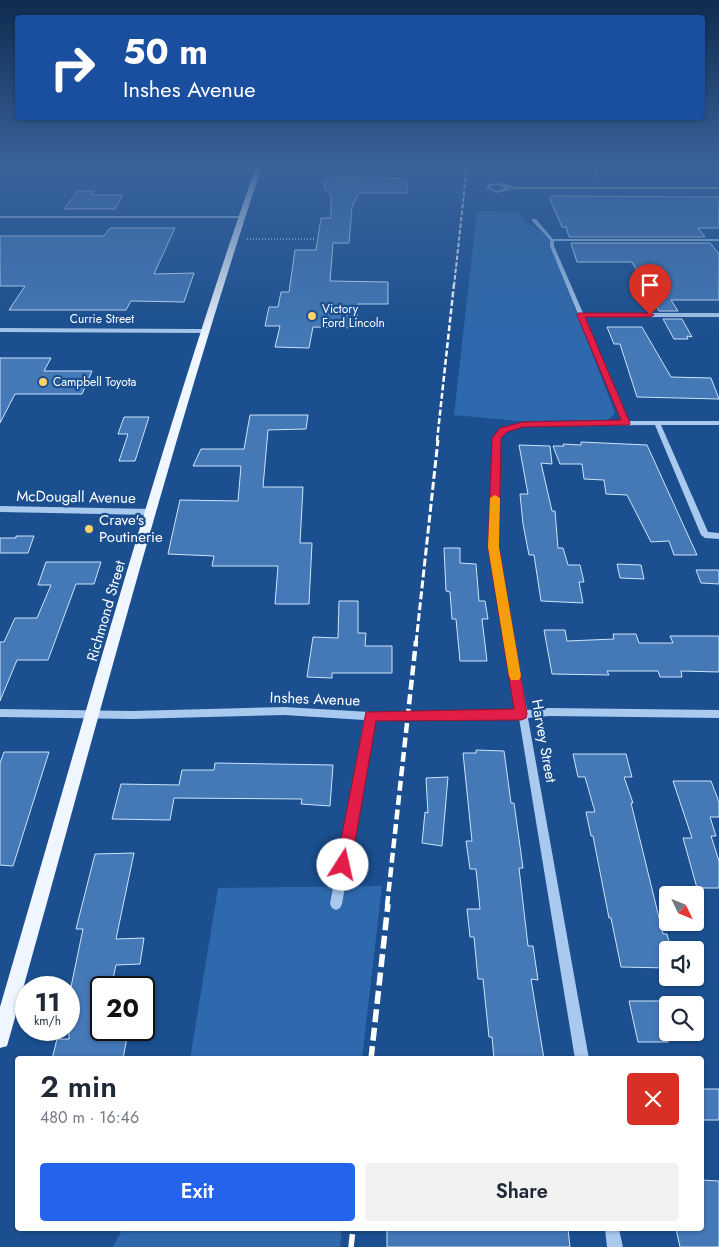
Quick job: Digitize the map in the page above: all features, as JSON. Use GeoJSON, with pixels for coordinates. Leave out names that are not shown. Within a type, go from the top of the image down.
{"type":"FeatureCollection","features":[{"type":"Feature","properties":{"kind":"main road","name":"Richmond Street"},"geometry":{"type":"LineString","coordinates":[[0,1039],[151,512],[204,331],[238,224]]}},
{"type":"Feature","properties":{"kind":"street"},"geometry":{"type":"LineString","coordinates":[[538,224],[552,240],[552,246],[626,423],[719,423]]}},
{"type":"Feature","properties":{"kind":"street"},"geometry":{"type":"LineString","coordinates":[[552,240],[719,240]]}},
{"type":"Feature","properties":{"kind":"street"},"geometry":{"type":"LineString","coordinates":[[581,315],[719,315]]}},
{"type":"Feature","properties":{"kind":"street","name":"Currie Street"},"geometry":{"type":"LineString","coordinates":[[0,330],[204,331]]}},
{"type":"Feature","properties":{"kind":"street","name":"Harvey Street"},"geometry":{"type":"LineString","coordinates":[[581,1056],[521,714],[494,547],[497,438],[504,430],[523,424],[626,423]]}},
{"type":"Feature","properties":{"kind":"street"},"geometry":{"type":"LineString","coordinates":[[657,423],[705,536],[719,536]]}},
{"type":"Feature","properties":{"kind":"street","name":"McDougall Avenue"},"geometry":{"type":"LineString","coordinates":[[0,510],[151,512]]}},
{"type":"Feature","properties":{"kind":"street","name":"Inshes Avenue"},"geometry":{"type":"LineString","coordinates":[[0,713],[94,714],[284,711],[370,716],[549,712],[719,714]]}},
{"type":"Feature","properties":{"kind":"street"},"geometry":{"type":"LineString","coordinates":[[336,904],[370,716]]}},
{"type":"Feature","properties":{"kind":"street"},"geometry":{"type":"LineString","coordinates":[[612,1231],[615,1247]]}},
{"type":"Feature","properties":{"kind":"path"},"geometry":{"type":"LineString","coordinates":[[244,239],[316,239]]}},
{"type":"Feature","properties":{"kind":"shaded area"},"geometry":{"type":"Polygon","coordinates":[[[476,224],[529,224],[548,238],[615,413],[608,420],[518,421],[454,415],[476,224]]]}},
{"type":"Feature","properties":{"kind":"shaded area"},"geometry":{"type":"Polygon","coordinates":[[[382,886],[362,1056],[190,1056],[218,888],[382,886]]]}},
{"type":"Feature","properties":{"kind":"shaded area"},"geometry":{"type":"Polygon","coordinates":[[[121,1231],[342,1231],[340,1247],[113,1247],[121,1231]]]}},
{"type":"Feature","properties":{"kind":"building","name":"Victory Ford Lincoln"},"geometry":{"type":"Polygon","coordinates":[[[320,224],[351,224],[349,243],[333,243],[330,281],[388,282],[388,304],[358,304],[356,328],[313,327],[309,348],[275,347],[280,326],[265,326],[269,307],[278,307],[281,292],[289,292],[295,250],[316,250],[320,224]]]}},
{"type":"Feature","properties":{"kind":"building"},"geometry":{"type":"Polygon","coordinates":[[[561,224],[719,224],[719,228],[698,228],[705,237],[569,237],[566,227],[562,227],[561,224]]]}},
{"type":"Feature","properties":{"kind":"building"},"geometry":{"type":"Polygon","coordinates":[[[110,228],[175,228],[154,274],[194,273],[184,302],[131,301],[126,310],[9,310],[25,286],[0,286],[0,236],[104,236],[110,228]]]}},
{"type":"Feature","properties":{"kind":"building"},"geometry":{"type":"Polygon","coordinates":[[[571,243],[710,243],[719,254],[719,300],[671,300],[678,311],[659,311],[632,262],[577,262],[571,243]]]}},
{"type":"Feature","properties":{"kind":"building"},"geometry":{"type":"Polygon","coordinates":[[[663,319],[682,319],[692,337],[687,336],[688,339],[674,339],[663,319]]]}},
{"type":"Feature","properties":{"kind":"building"},"geometry":{"type":"Polygon","coordinates":[[[607,327],[642,327],[671,377],[711,378],[719,399],[637,397],[620,344],[614,344],[607,327]]]}},
{"type":"Feature","properties":{"kind":"building","name":"Campbell Toyota"},"geometry":{"type":"Polygon","coordinates":[[[0,358],[51,358],[44,371],[92,371],[82,394],[15,394],[0,423],[0,358]]]}},
{"type":"Feature","properties":{"kind":"building"},"geometry":{"type":"Polygon","coordinates":[[[250,415],[308,415],[306,429],[268,430],[263,487],[303,487],[300,543],[312,543],[309,604],[275,604],[278,566],[212,566],[214,556],[168,554],[180,500],[238,501],[241,466],[193,466],[201,449],[244,449],[250,415]]]}},
{"type":"Feature","properties":{"kind":"building"},"geometry":{"type":"Polygon","coordinates":[[[124,417],[149,417],[135,461],[119,461],[128,434],[118,434],[124,417]]]}},
{"type":"Feature","properties":{"kind":"building"},"geometry":{"type":"Polygon","coordinates":[[[581,442],[647,445],[697,555],[674,555],[669,541],[651,542],[627,495],[606,494],[604,480],[584,479],[582,464],[560,464],[553,446],[564,446],[563,444],[581,445],[581,442]]]}},
{"type":"Feature","properties":{"kind":"building"},"geometry":{"type":"Polygon","coordinates":[[[519,445],[550,446],[552,464],[541,463],[552,511],[555,511],[558,548],[563,548],[568,565],[580,565],[584,582],[579,582],[583,603],[541,601],[534,555],[529,555],[523,524],[520,494],[528,494],[519,445]]]}},
{"type":"Feature","properties":{"kind":"building"},"geometry":{"type":"Polygon","coordinates":[[[16,536],[34,536],[28,553],[0,553],[0,538],[16,538],[16,536]]]}},
{"type":"Feature","properties":{"kind":"building"},"geometry":{"type":"Polygon","coordinates":[[[444,548],[460,548],[460,563],[476,564],[479,601],[485,601],[488,619],[482,619],[487,661],[460,661],[456,619],[452,619],[450,592],[446,591],[444,548]]]}},
{"type":"Feature","properties":{"kind":"building"},"geometry":{"type":"Polygon","coordinates":[[[46,562],[101,562],[94,584],[76,584],[48,660],[17,660],[0,701],[0,642],[4,642],[15,618],[37,618],[51,585],[38,585],[46,562]]]}},
{"type":"Feature","properties":{"kind":"building"},"geometry":{"type":"Polygon","coordinates":[[[617,564],[641,565],[644,579],[620,578],[617,564]]]}},
{"type":"Feature","properties":{"kind":"building"},"geometry":{"type":"Polygon","coordinates":[[[696,570],[719,570],[719,584],[701,583],[696,570]]]}},
{"type":"Feature","properties":{"kind":"building"},"geometry":{"type":"Polygon","coordinates":[[[339,601],[358,601],[358,633],[366,633],[365,646],[392,646],[392,673],[332,673],[332,678],[307,677],[313,637],[338,638],[339,601]]]}},
{"type":"Feature","properties":{"kind":"building"},"geometry":{"type":"Polygon","coordinates":[[[544,630],[565,630],[567,641],[614,639],[613,634],[636,634],[639,643],[673,643],[670,636],[719,636],[719,672],[681,671],[682,677],[660,677],[658,671],[607,671],[609,675],[552,674],[544,630]]]}},
{"type":"Feature","properties":{"kind":"building"},"geometry":{"type":"Polygon","coordinates":[[[476,750],[504,751],[511,803],[514,803],[523,868],[519,868],[528,946],[533,946],[538,980],[531,979],[544,1056],[494,1056],[492,1037],[489,1037],[483,979],[478,979],[474,937],[470,937],[467,909],[480,909],[476,869],[470,869],[466,841],[472,841],[463,753],[476,753],[476,750]]]}},
{"type":"Feature","properties":{"kind":"building"},"geometry":{"type":"Polygon","coordinates":[[[4,752],[49,752],[13,866],[0,865],[0,763],[4,752]]]}},
{"type":"Feature","properties":{"kind":"building"},"geometry":{"type":"Polygon","coordinates":[[[573,754],[626,754],[632,777],[624,777],[633,803],[631,803],[659,918],[659,931],[667,934],[669,941],[659,941],[659,968],[621,967],[593,836],[591,836],[586,812],[595,812],[585,777],[578,777],[573,754]]]}},
{"type":"Feature","properties":{"kind":"building"},"geometry":{"type":"Polygon","coordinates":[[[215,763],[333,765],[330,806],[301,804],[302,799],[174,798],[170,820],[112,819],[121,784],[179,785],[182,770],[214,770],[215,763]]]}},
{"type":"Feature","properties":{"kind":"building"},"geometry":{"type":"Polygon","coordinates":[[[448,777],[442,846],[422,843],[425,812],[428,813],[426,778],[448,777]]]}},
{"type":"Feature","properties":{"kind":"building"},"geometry":{"type":"Polygon","coordinates":[[[673,781],[711,781],[719,802],[719,817],[710,817],[716,836],[711,836],[719,861],[719,888],[696,886],[683,838],[692,838],[673,781]]]}},
{"type":"Feature","properties":{"kind":"building"},"geometry":{"type":"Polygon","coordinates":[[[134,853],[116,939],[144,938],[140,964],[116,965],[114,976],[90,976],[90,1041],[126,1041],[124,1056],[53,1056],[56,1041],[80,1041],[80,976],[73,976],[83,929],[76,929],[95,854],[134,853]]]}},
{"type":"Feature","properties":{"kind":"building"},"geometry":{"type":"Polygon","coordinates":[[[629,1001],[659,1001],[659,1041],[668,1042],[638,1042],[629,1001]]]}},
{"type":"Feature","properties":{"kind":"building"},"geometry":{"type":"Polygon","coordinates":[[[704,1089],[719,1089],[719,1120],[704,1120],[704,1089]]]}},
{"type":"Feature","properties":{"kind":"building"},"geometry":{"type":"Polygon","coordinates":[[[704,1180],[719,1181],[719,1247],[680,1247],[676,1231],[704,1231],[704,1180]]]}},
{"type":"Feature","properties":{"kind":"building"},"geometry":{"type":"Polygon","coordinates":[[[387,1231],[568,1231],[570,1247],[387,1247],[387,1231]]]}},
{"type":"Feature","properties":{"kind":"railway"},"geometry":{"type":"LineString","coordinates":[[454,286],[461,224]]}},
{"type":"Feature","properties":{"kind":"railway"},"geometry":{"type":"LineString","coordinates":[[437,441],[454,284]]}},
{"type":"Feature","properties":{"kind":"railway"},"geometry":{"type":"LineString","coordinates":[[416,643],[438,440]]}},
{"type":"Feature","properties":{"kind":"railway"},"geometry":{"type":"LineString","coordinates":[[387,906],[416,641]]}},
{"type":"Feature","properties":{"kind":"railway"},"geometry":{"type":"LineString","coordinates":[[371,1056],[388,904]]}},
{"type":"Feature","properties":{"kind":"railway"},"geometry":{"type":"LineString","coordinates":[[351,1247],[353,1231]]}},
{"type":"Feature","properties":{"kind":"slow traffic"},"geometry":{"type":"LineString","coordinates":[[495,498],[494,547],[515,676]]}},
{"type":"Feature","properties":{"kind":"place","name":"Victory Ford Lincoln"},"geometry":{"type":"Point","coordinates":[312,316]}},
{"type":"Feature","properties":{"kind":"place","name":"Campbell Toyota"},"geometry":{"type":"Point","coordinates":[43,382]}},
{"type":"Feature","properties":{"kind":"place","name":"Crave's Poutinerie"},"geometry":{"type":"Point","coordinates":[89,529]}},
{"type":"Feature","properties":{"kind":"route"},"geometry":{"type":"LineString","coordinates":[[343,865],[370,716],[521,714],[494,547],[497,438],[504,430],[523,424],[626,423],[581,315],[650,315]]}}]}
